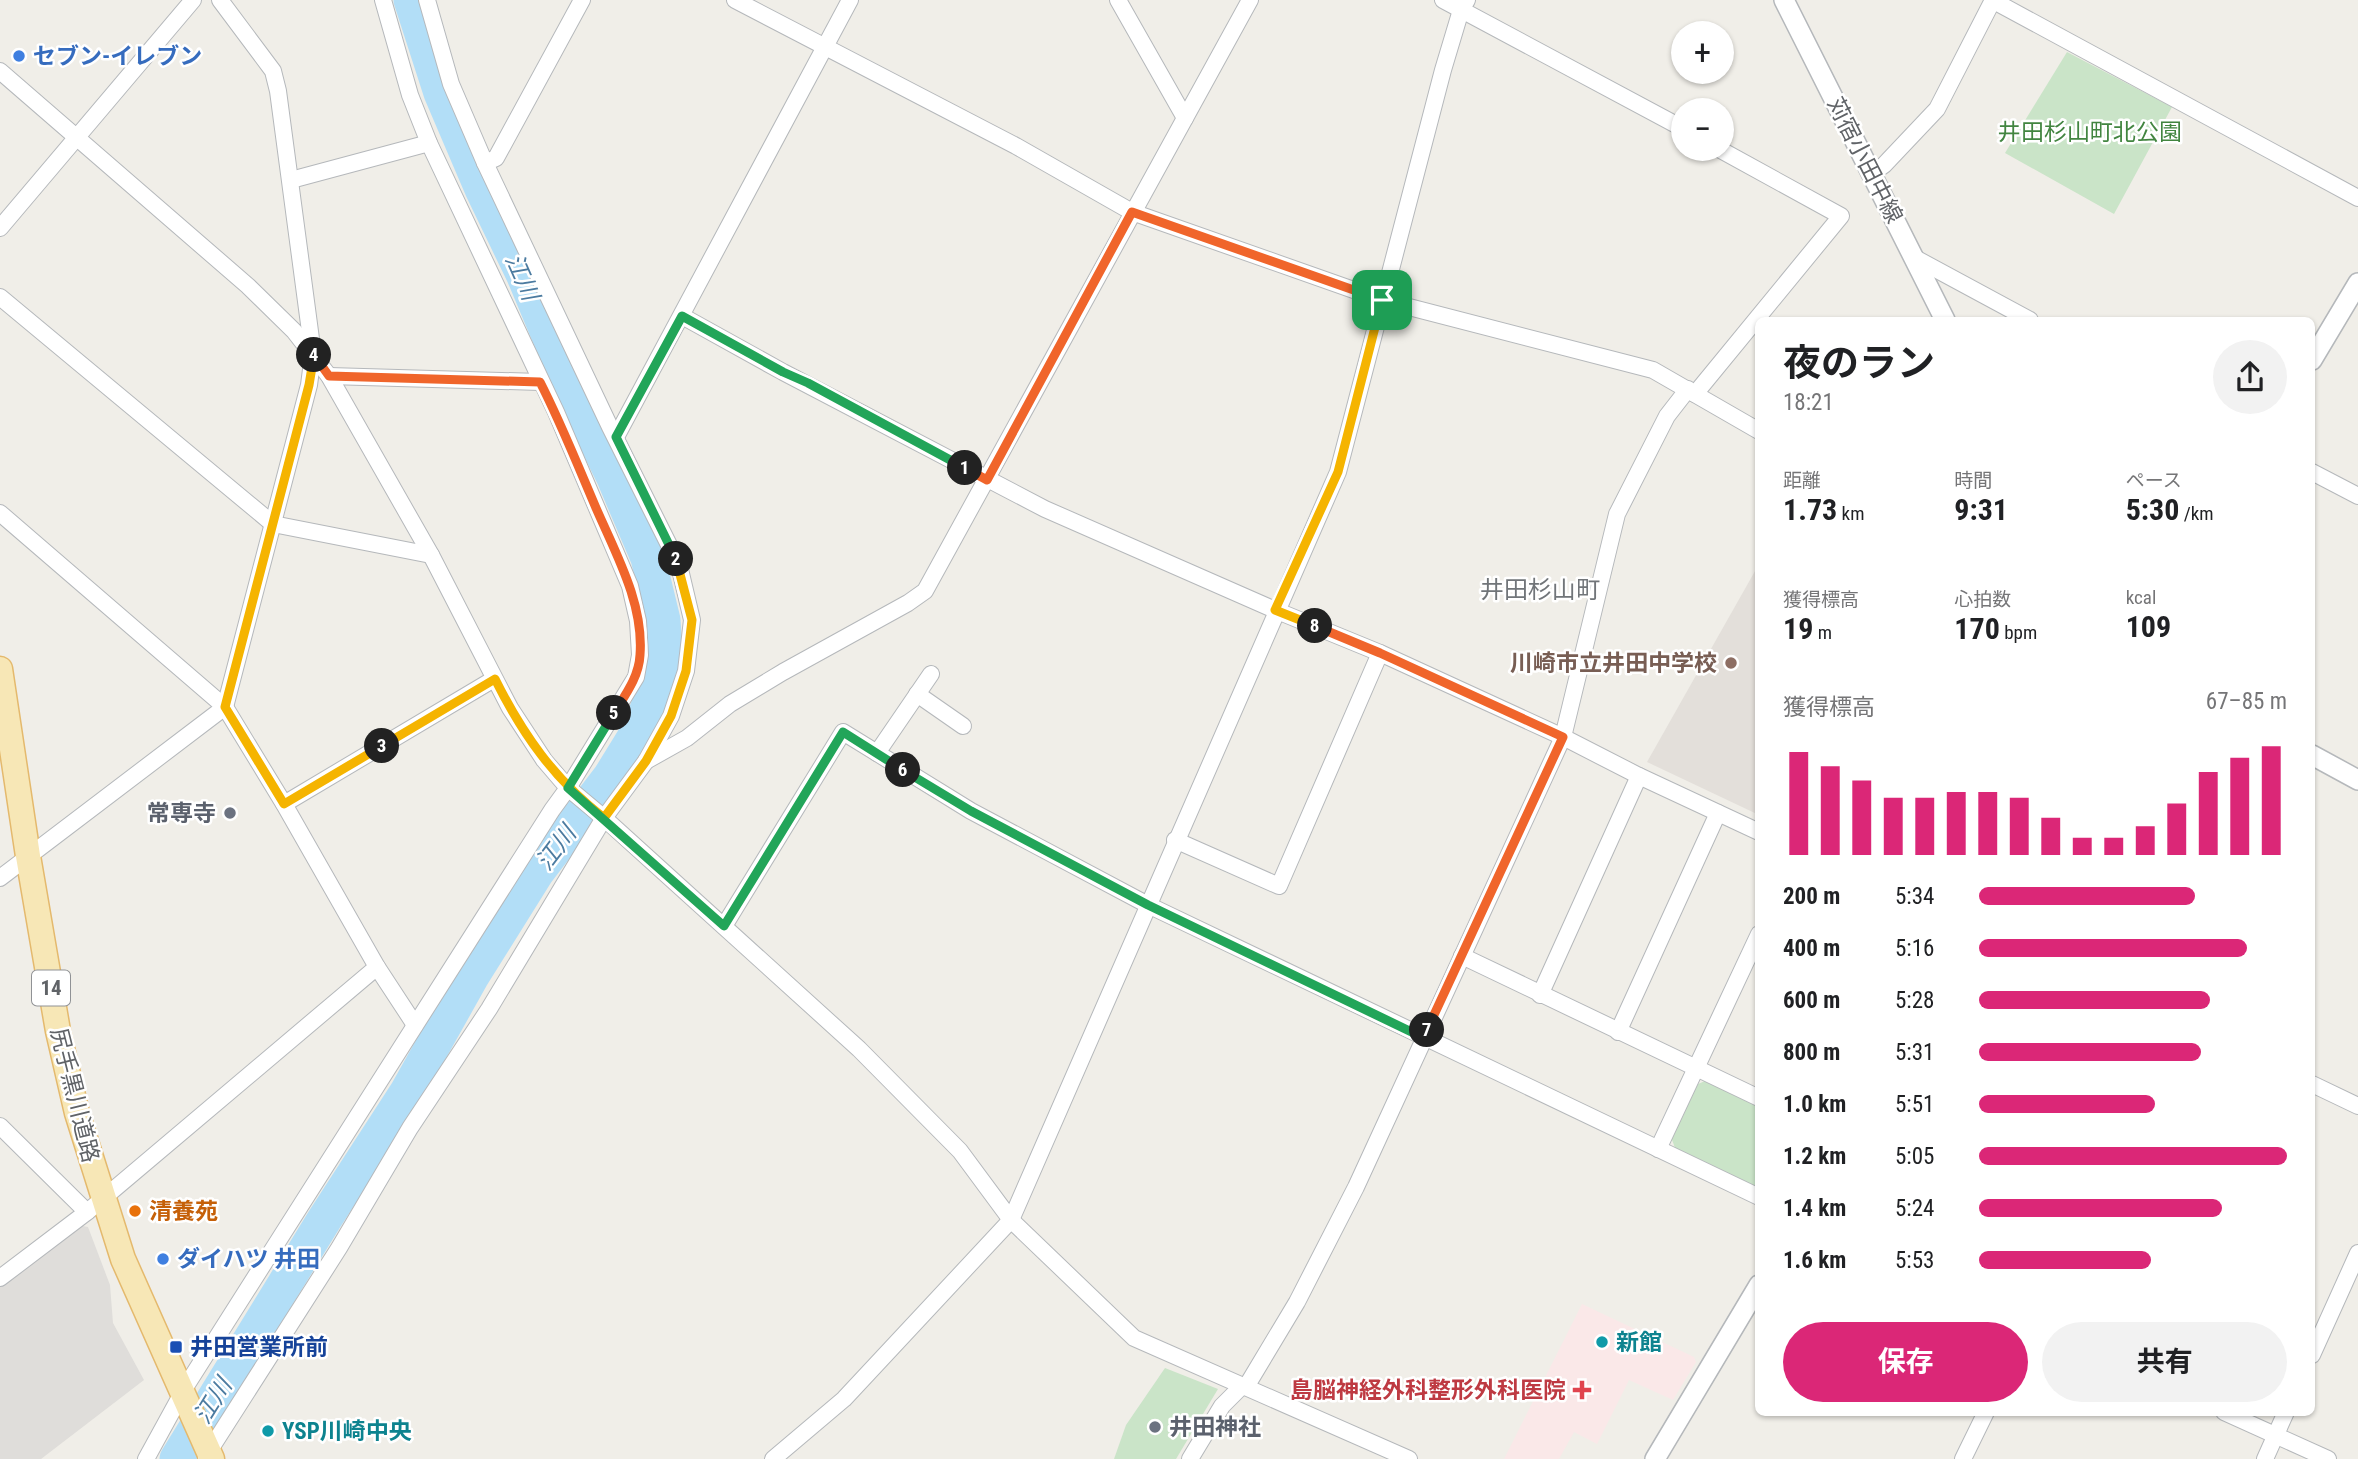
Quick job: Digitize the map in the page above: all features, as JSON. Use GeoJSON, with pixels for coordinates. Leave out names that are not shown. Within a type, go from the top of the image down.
{"type":"FeatureCollection","features":[{"type":"Feature","properties":{"kind":"main road","name":"尻手黒川道路"},"geometry":{"type":"LineString","coordinates":[[0,669],[15,866]]}},
{"type":"Feature","properties":{"kind":"main road","name":"尻手黒川道路"},"geometry":{"type":"LineString","coordinates":[[0,768],[31,955],[64,1118],[132,1314],[179,1399],[206,1457]]}},
{"type":"Feature","properties":{"kind":"street"},"geometry":{"type":"LineString","coordinates":[[0,229],[193,0]]}},
{"type":"Feature","properties":{"kind":"street"},"geometry":{"type":"LineString","coordinates":[[15,866],[225,707],[309,385],[313,354],[291,180],[273,71],[220,0]]}},
{"type":"Feature","properties":{"kind":"street"},"geometry":{"type":"LineString","coordinates":[[146,1459],[179,1399],[568,788],[636,677],[640,655],[638,621],[630,586],[556,412],[429,143],[410,95],[383,0]]}},
{"type":"Feature","properties":{"kind":"street"},"geometry":{"type":"LineString","coordinates":[[206,1457],[339,1248],[410,1128],[489,1009],[604,818],[646,761],[671,716],[686,671],[692,620],[679,565],[485,163],[451,84],[427,0]]}},
{"type":"Feature","properties":{"kind":"street"},"geometry":{"type":"LineString","coordinates":[[485,163],[496,158],[582,0]]}},
{"type":"Feature","properties":{"kind":"street"},"geometry":{"type":"LineString","coordinates":[[735,0],[1016,146],[1132,212],[1382,300],[1653,370],[1755,428]]}},
{"type":"Feature","properties":{"kind":"street"},"geometry":{"type":"LineString","coordinates":[[616,437],[850,0]]}},
{"type":"Feature","properties":{"kind":"street"},"geometry":{"type":"LineString","coordinates":[[1118,0],[1185,118]]}},
{"type":"Feature","properties":{"kind":"street"},"geometry":{"type":"LineString","coordinates":[[646,761],[687,738],[730,704],[925,591],[1250,0]]}},
{"type":"Feature","properties":{"kind":"street"},"geometry":{"type":"LineString","coordinates":[[1443,0],[1464,5],[1671,122]]}},
{"type":"Feature","properties":{"kind":"street","name":"苅宿小田中線"},"geometry":{"type":"LineString","coordinates":[[1784,0],[1944,317]]}},
{"type":"Feature","properties":{"kind":"street"},"geometry":{"type":"LineString","coordinates":[[1871,174],[1884,165],[1937,109],[1993,0],[2358,198]]}},
{"type":"Feature","properties":{"kind":"street"},"geometry":{"type":"LineString","coordinates":[[773,1459],[845,1399],[1011,1220],[1097,1027],[1275,610],[1338,472],[1443,70],[1464,5]]}},
{"type":"Feature","properties":{"kind":"street"},"geometry":{"type":"LineString","coordinates":[[0,71],[247,286],[294,331],[313,354],[329,376],[431,555],[510,708],[544,761],[568,788],[859,1049],[960,1151],[1011,1220],[1134,1338],[1409,1459]]}},
{"type":"Feature","properties":{"kind":"street"},"geometry":{"type":"LineString","coordinates":[[291,180],[429,143]]}},
{"type":"Feature","properties":{"kind":"street"},"geometry":{"type":"LineString","coordinates":[[1734,157],[1841,216],[1755,317]]}},
{"type":"Feature","properties":{"kind":"street"},"geometry":{"type":"LineString","coordinates":[[1914,258],[2024,317]]}},
{"type":"Feature","properties":{"kind":"street"},"geometry":{"type":"LineString","coordinates":[[2315,355],[2358,283]]}},
{"type":"Feature","properties":{"kind":"street"},"geometry":{"type":"LineString","coordinates":[[0,297],[273,524],[431,555]]}},
{"type":"Feature","properties":{"kind":"street"},"geometry":{"type":"LineString","coordinates":[[682,316],[987,480],[1106,537],[1380,653],[1563,737],[1755,830]]}},
{"type":"Feature","properties":{"kind":"street"},"geometry":{"type":"LineString","coordinates":[[1189,1459],[1222,1406],[1244,1386],[1297,1302],[1356,1187],[1563,737],[1617,514],[1667,416],[1692,392],[1755,318]]}},
{"type":"Feature","properties":{"kind":"street"},"geometry":{"type":"LineString","coordinates":[[329,376],[540,382]]}},
{"type":"Feature","properties":{"kind":"street"},"geometry":{"type":"LineString","coordinates":[[2315,474],[2358,496]]}},
{"type":"Feature","properties":{"kind":"street"},"geometry":{"type":"LineString","coordinates":[[0,513],[225,707],[377,967],[415,1025]]}},
{"type":"Feature","properties":{"kind":"street"},"geometry":{"type":"LineString","coordinates":[[1175,841],[1279,886],[1380,653]]}},
{"type":"Feature","properties":{"kind":"street"},"geometry":{"type":"LineString","coordinates":[[877,754],[931,674]]}},
{"type":"Feature","properties":{"kind":"street"},"geometry":{"type":"LineString","coordinates":[[284,804],[495,679]]}},
{"type":"Feature","properties":{"kind":"street"},"geometry":{"type":"LineString","coordinates":[[917,694],[962,726]]}},
{"type":"Feature","properties":{"kind":"street"},"geometry":{"type":"LineString","coordinates":[[724,926],[843,732],[971,811],[1148,905],[1755,1195]]}},
{"type":"Feature","properties":{"kind":"street"},"geometry":{"type":"LineString","coordinates":[[2315,757],[2358,780]]}},
{"type":"Feature","properties":{"kind":"street"},"geometry":{"type":"LineString","coordinates":[[1539,995],[1639,776]]}},
{"type":"Feature","properties":{"kind":"street"},"geometry":{"type":"LineString","coordinates":[[1618,1032],[1718,813]]}},
{"type":"Feature","properties":{"kind":"street"},"geometry":{"type":"LineString","coordinates":[[1658,1149],[1755,943]]}},
{"type":"Feature","properties":{"kind":"street"},"geometry":{"type":"LineString","coordinates":[[1462,956],[1755,1096]]}},
{"type":"Feature","properties":{"kind":"street"},"geometry":{"type":"LineString","coordinates":[[0,1278],[93,1206],[377,967]]}},
{"type":"Feature","properties":{"kind":"street"},"geometry":{"type":"LineString","coordinates":[[2315,1085],[2358,1106]]}},
{"type":"Feature","properties":{"kind":"street"},"geometry":{"type":"LineString","coordinates":[[0,1126],[93,1206]]}},
{"type":"Feature","properties":{"kind":"street"},"geometry":{"type":"LineString","coordinates":[[2315,1348],[2358,1253]]}},
{"type":"Feature","properties":{"kind":"street"},"geometry":{"type":"LineString","coordinates":[[1655,1459],[1755,1292]]}},
{"type":"Feature","properties":{"kind":"street"},"geometry":{"type":"LineString","coordinates":[[1963,1459],[1984,1416]]}},
{"type":"Feature","properties":{"kind":"street"},"geometry":{"type":"LineString","coordinates":[[2233,1416],[2328,1459]]}},
{"type":"Feature","properties":{"kind":"street"},"geometry":{"type":"LineString","coordinates":[[2265,1459],[2284,1416]]}},
{"type":"Feature","properties":{"kind":"shaded area","name":"川崎市立井田中学校"},"geometry":{"type":"Polygon","coordinates":[[[1755,571],[1755,813],[1647,762],[1755,571]]]}},
{"type":"Feature","properties":{"kind":"shaded area"},"geometry":{"type":"Polygon","coordinates":[[[78,1225],[88,1227],[110,1285],[113,1323],[144,1380],[41,1459],[0,1459],[0,1283],[78,1225]]]}},
{"type":"Feature","properties":{"kind":"shaded area","name":"島脳神経外科整形外科医院"},"geometry":{"type":"Polygon","coordinates":[[[1582,1304],[1694,1357],[1696,1362],[1673,1400],[1629,1380],[1597,1444],[1574,1432],[1559,1459],[1504,1459],[1582,1304]]]}},
{"type":"Feature","properties":{"kind":"green space","name":"井田杉山町北公園"},"geometry":{"type":"Polygon","coordinates":[[[2067,52],[2172,107],[2114,214],[2005,153],[2067,52]]]}},
{"type":"Feature","properties":{"kind":"green space"},"geometry":{"type":"Polygon","coordinates":[[[1707,1080],[1755,1104],[1755,1186],[1675,1148],[1671,1137],[1696,1085],[1707,1080]]]}},
{"type":"Feature","properties":{"kind":"green space"},"geometry":{"type":"Polygon","coordinates":[[[1165,1368],[1218,1389],[1176,1459],[1114,1459],[1126,1425],[1165,1368]]]}},
{"type":"Feature","properties":{"kind":"waterway","name":"江川"},"geometry":{"type":"LineString","coordinates":[[177,1459],[324,1220],[407,1092],[472,976],[537,872],[610,777],[639,730],[654,692],[665,650],[663,620],[648,558],[441,93],[411,0]]}},
{"type":"Feature","properties":{"kind":"place","name":"セブン-イレブン"},"geometry":{"type":"Point","coordinates":[19,56]}},
{"type":"Feature","properties":{"kind":"place","name":"川崎市立井田中学校"},"geometry":{"type":"Point","coordinates":[1731,663]}},
{"type":"Feature","properties":{"kind":"place","name":"常専寺"},"geometry":{"type":"Point","coordinates":[230,813]}},
{"type":"Feature","properties":{"kind":"place","name":"清養苑"},"geometry":{"type":"Point","coordinates":[135,1211]}},
{"type":"Feature","properties":{"kind":"place","name":"ダイハツ 井田"},"geometry":{"type":"Point","coordinates":[163,1259]}},
{"type":"Feature","properties":{"kind":"place","name":"新館"},"geometry":{"type":"Point","coordinates":[1602,1342]}},
{"type":"Feature","properties":{"kind":"place","name":"井田営業所前"},"geometry":{"type":"Point","coordinates":[176,1347]}},
{"type":"Feature","properties":{"kind":"place","name":"島脳神経外科整形外科医院"},"geometry":{"type":"Point","coordinates":[1582,1390]}},
{"type":"Feature","properties":{"kind":"place","name":"井田神社"},"geometry":{"type":"Point","coordinates":[1155,1427]}},
{"type":"Feature","properties":{"kind":"place","name":"YSP川崎中央"},"geometry":{"type":"Point","coordinates":[268,1431]}},
{"type":"Feature","properties":{"kind":"district","name":"井田杉山町"},"geometry":{"type":"Point","coordinates":[1540,590]}},
{"type":"Feature","properties":{"kind":"route"},"geometry":{"type":"LineString","coordinates":[[1382,300],[1132,212],[987,480],[682,316],[616,437],[679,565],[692,620],[686,671],[671,716],[646,761],[604,818],[568,788],[544,761],[495,679],[284,804],[225,707],[309,385],[313,354],[329,376],[540,382],[556,412],[630,586],[638,621],[640,655],[636,677],[568,788],[724,926],[843,732],[971,811],[1148,905],[1424,1038],[1563,737],[1347,638],[1275,610],[1338,472],[1382,300]]}}]}
